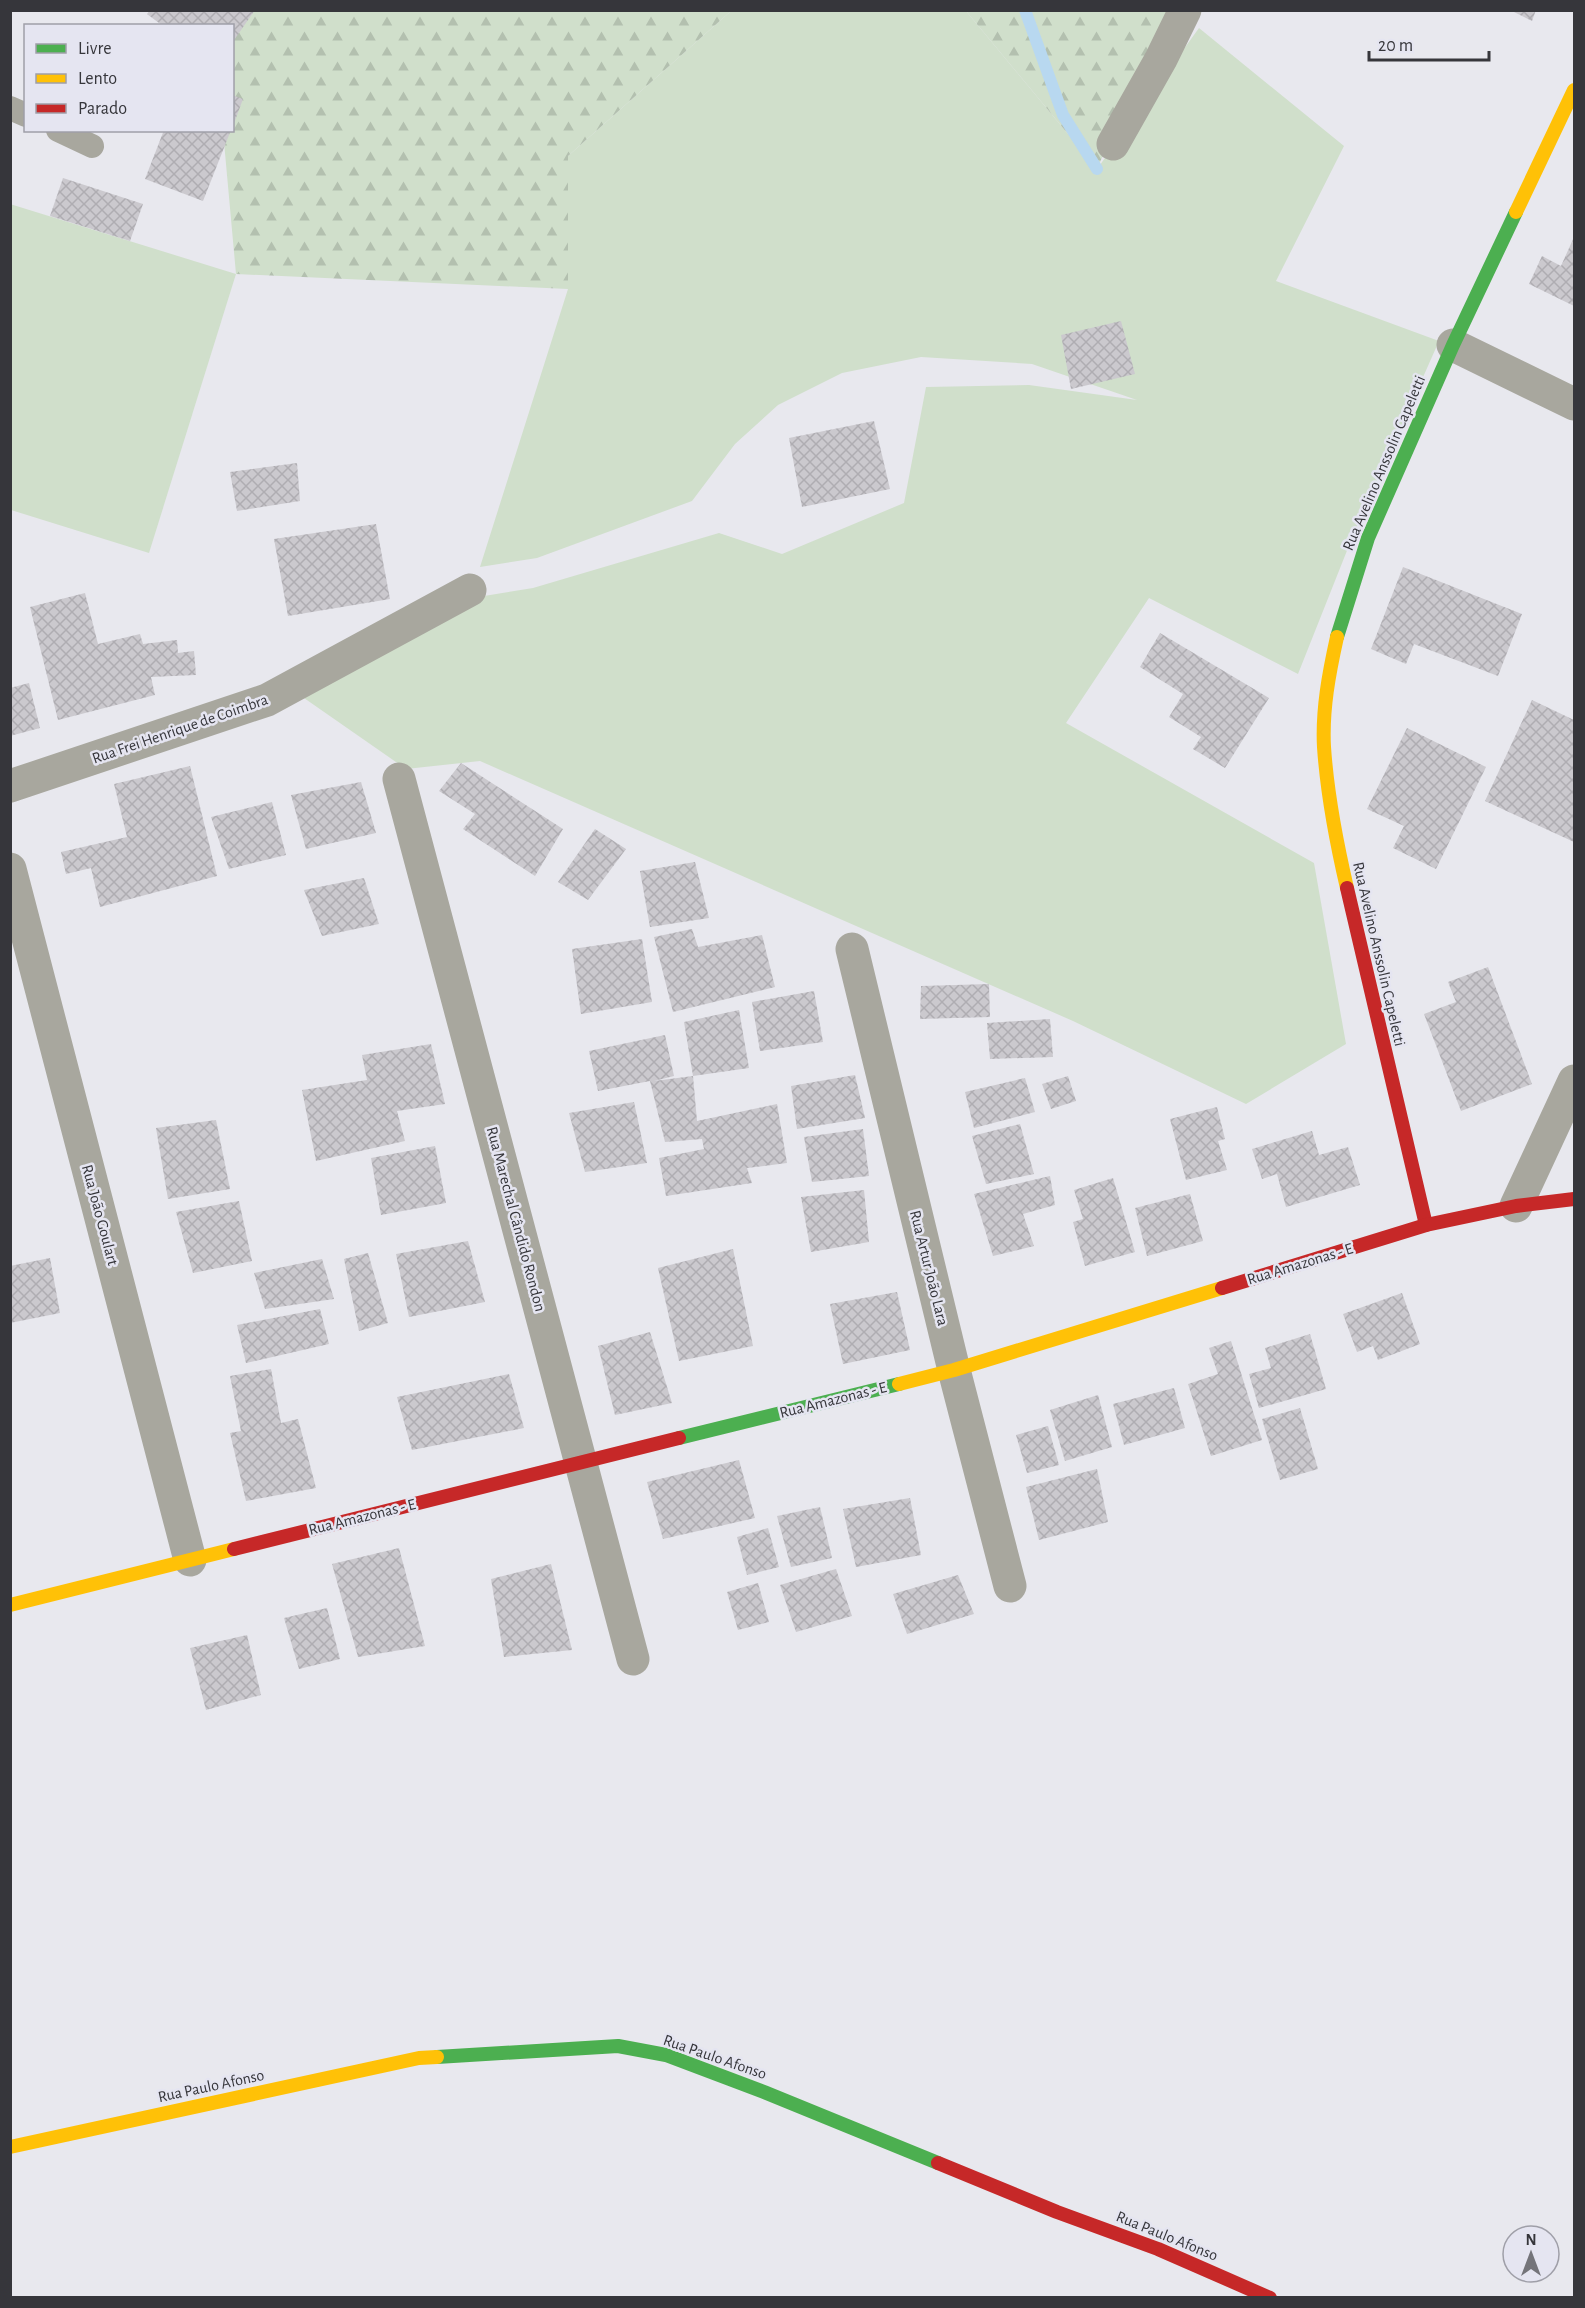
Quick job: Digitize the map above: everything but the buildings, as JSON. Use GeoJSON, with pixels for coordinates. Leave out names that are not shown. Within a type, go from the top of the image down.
{"type":"FeatureCollection","features":[{"type":"Feature","properties":{"kind":"street"},"geometry":{"type":"LineString","coordinates":[[1113,144],[1161,59],[1185,10]]}},
{"type":"Feature","properties":{"kind":"street","name":"Rua Avelino Anssolin Capeletti"},"geometry":{"type":"LineString","coordinates":[[1426,1225],[1339,852],[1324,746],[1327,682],[1338,633],[1368,538],[1453,345],[1575,90]]}},
{"type":"Feature","properties":{"kind":"street"},"geometry":{"type":"LineString","coordinates":[[1453,345],[1575,404]]}},
{"type":"Feature","properties":{"kind":"street","name":"Rua Frei Henrique de Coimbra"},"geometry":{"type":"LineString","coordinates":[[10,786],[267,700],[470,590]]}},
{"type":"Feature","properties":{"kind":"street","name":"Rua Marechal Cândido Rondon"},"geometry":{"type":"LineString","coordinates":[[399,779],[633,1659]]}},
{"type":"Feature","properties":{"kind":"street","name":"Rua João Goulart"},"geometry":{"type":"LineString","coordinates":[[10,869],[190,1560]]}},
{"type":"Feature","properties":{"kind":"street","name":"Rua Artur João Lara"},"geometry":{"type":"LineString","coordinates":[[852,949],[954,1370],[1010,1586]]}},
{"type":"Feature","properties":{"kind":"street"},"geometry":{"type":"LineString","coordinates":[[1516,1206],[1575,1081]]}},
{"type":"Feature","properties":{"kind":"street","name":"Rua Amazonas - E"},"geometry":{"type":"LineString","coordinates":[[10,1605],[954,1370],[1426,1225],[1516,1206],[1575,1199]]}},
{"type":"Feature","properties":{"kind":"street","name":"Rua Paulo Afonso"},"geometry":{"type":"LineString","coordinates":[[10,2147],[419,2058],[618,2046],[666,2055],[764,2092],[1057,2212],[1158,2248],[1270,2298]]}},
{"type":"Feature","properties":{"kind":"lane"},"geometry":{"type":"LineString","coordinates":[[10,108],[24,114]]}},
{"type":"Feature","properties":{"kind":"lane"},"geometry":{"type":"LineString","coordinates":[[62,132],[92,146]]}},
{"type":"Feature","properties":{"kind":"green space"},"geometry":{"type":"Polygon","coordinates":[[[247,11],[731,11],[568,156],[568,289],[236,274],[223,132],[234,132],[234,35],[247,11]]]}},
{"type":"Feature","properties":{"kind":"green space"},"geometry":{"type":"Polygon","coordinates":[[[731,11],[966,11],[1097,169],[1199,28],[1344,146],[1276,281],[1439,341],[1352,538],[1298,674],[1149,598],[1066,723],[1314,863],[1346,1044],[1246,1104],[1073,1021],[480,761],[406,769],[304,698],[484,596],[533,588],[719,533],[782,554],[904,503],[926,387],[1029,385],[1137,400],[1032,364],[921,357],[842,373],[778,405],[735,444],[692,501],[537,558],[480,567],[568,289],[568,156],[731,11]]]}},
{"type":"Feature","properties":{"kind":"green space"},"geometry":{"type":"Polygon","coordinates":[[[966,11],[1167,11],[1097,169],[966,11]]]}},
{"type":"Feature","properties":{"kind":"green space"},"geometry":{"type":"Polygon","coordinates":[[[10,204],[236,274],[149,553],[11,510],[10,204]]]}},
{"type":"Feature","properties":{"kind":"waterway"},"geometry":{"type":"LineString","coordinates":[[1025,10],[1063,115],[1097,169]]}},
{"type":"Feature","properties":{"kind":"traffic: fast"},"geometry":{"type":"LineString","coordinates":[[1337,637],[1368,538],[1453,345],[1516,212]]}},
{"type":"Feature","properties":{"kind":"traffic: fast"},"geometry":{"type":"LineString","coordinates":[[679,1438],[899,1384]]}},
{"type":"Feature","properties":{"kind":"traffic: fast"},"geometry":{"type":"LineString","coordinates":[[437,2057],[618,2046],[666,2055],[938,2163]]}},
{"type":"Feature","properties":{"kind":"traffic: slow"},"geometry":{"type":"LineString","coordinates":[[1516,212],[1574,90]]}},
{"type":"Feature","properties":{"kind":"traffic: slow"},"geometry":{"type":"LineString","coordinates":[[1337,637],[1327,692],[1324,747],[1327,782],[1347,888]]}},
{"type":"Feature","properties":{"kind":"traffic: slow"},"geometry":{"type":"LineString","coordinates":[[899,1384],[954,1370],[1222,1288]]}},
{"type":"Feature","properties":{"kind":"traffic: slow"},"geometry":{"type":"LineString","coordinates":[[10,1605],[234,1549]]}},
{"type":"Feature","properties":{"kind":"traffic: slow"},"geometry":{"type":"LineString","coordinates":[[10,2147],[419,2058],[437,2057]]}},
{"type":"Feature","properties":{"kind":"traffic: jam"},"geometry":{"type":"LineString","coordinates":[[1347,888],[1426,1225]]}},
{"type":"Feature","properties":{"kind":"traffic: jam"},"geometry":{"type":"LineString","coordinates":[[1222,1288],[1426,1225],[1516,1206],[1574,1199]]}},
{"type":"Feature","properties":{"kind":"traffic: jam"},"geometry":{"type":"LineString","coordinates":[[234,1549],[679,1438]]}},
{"type":"Feature","properties":{"kind":"traffic: jam"},"geometry":{"type":"LineString","coordinates":[[938,2163],[1057,2212],[1158,2249],[1270,2298]]}}]}
